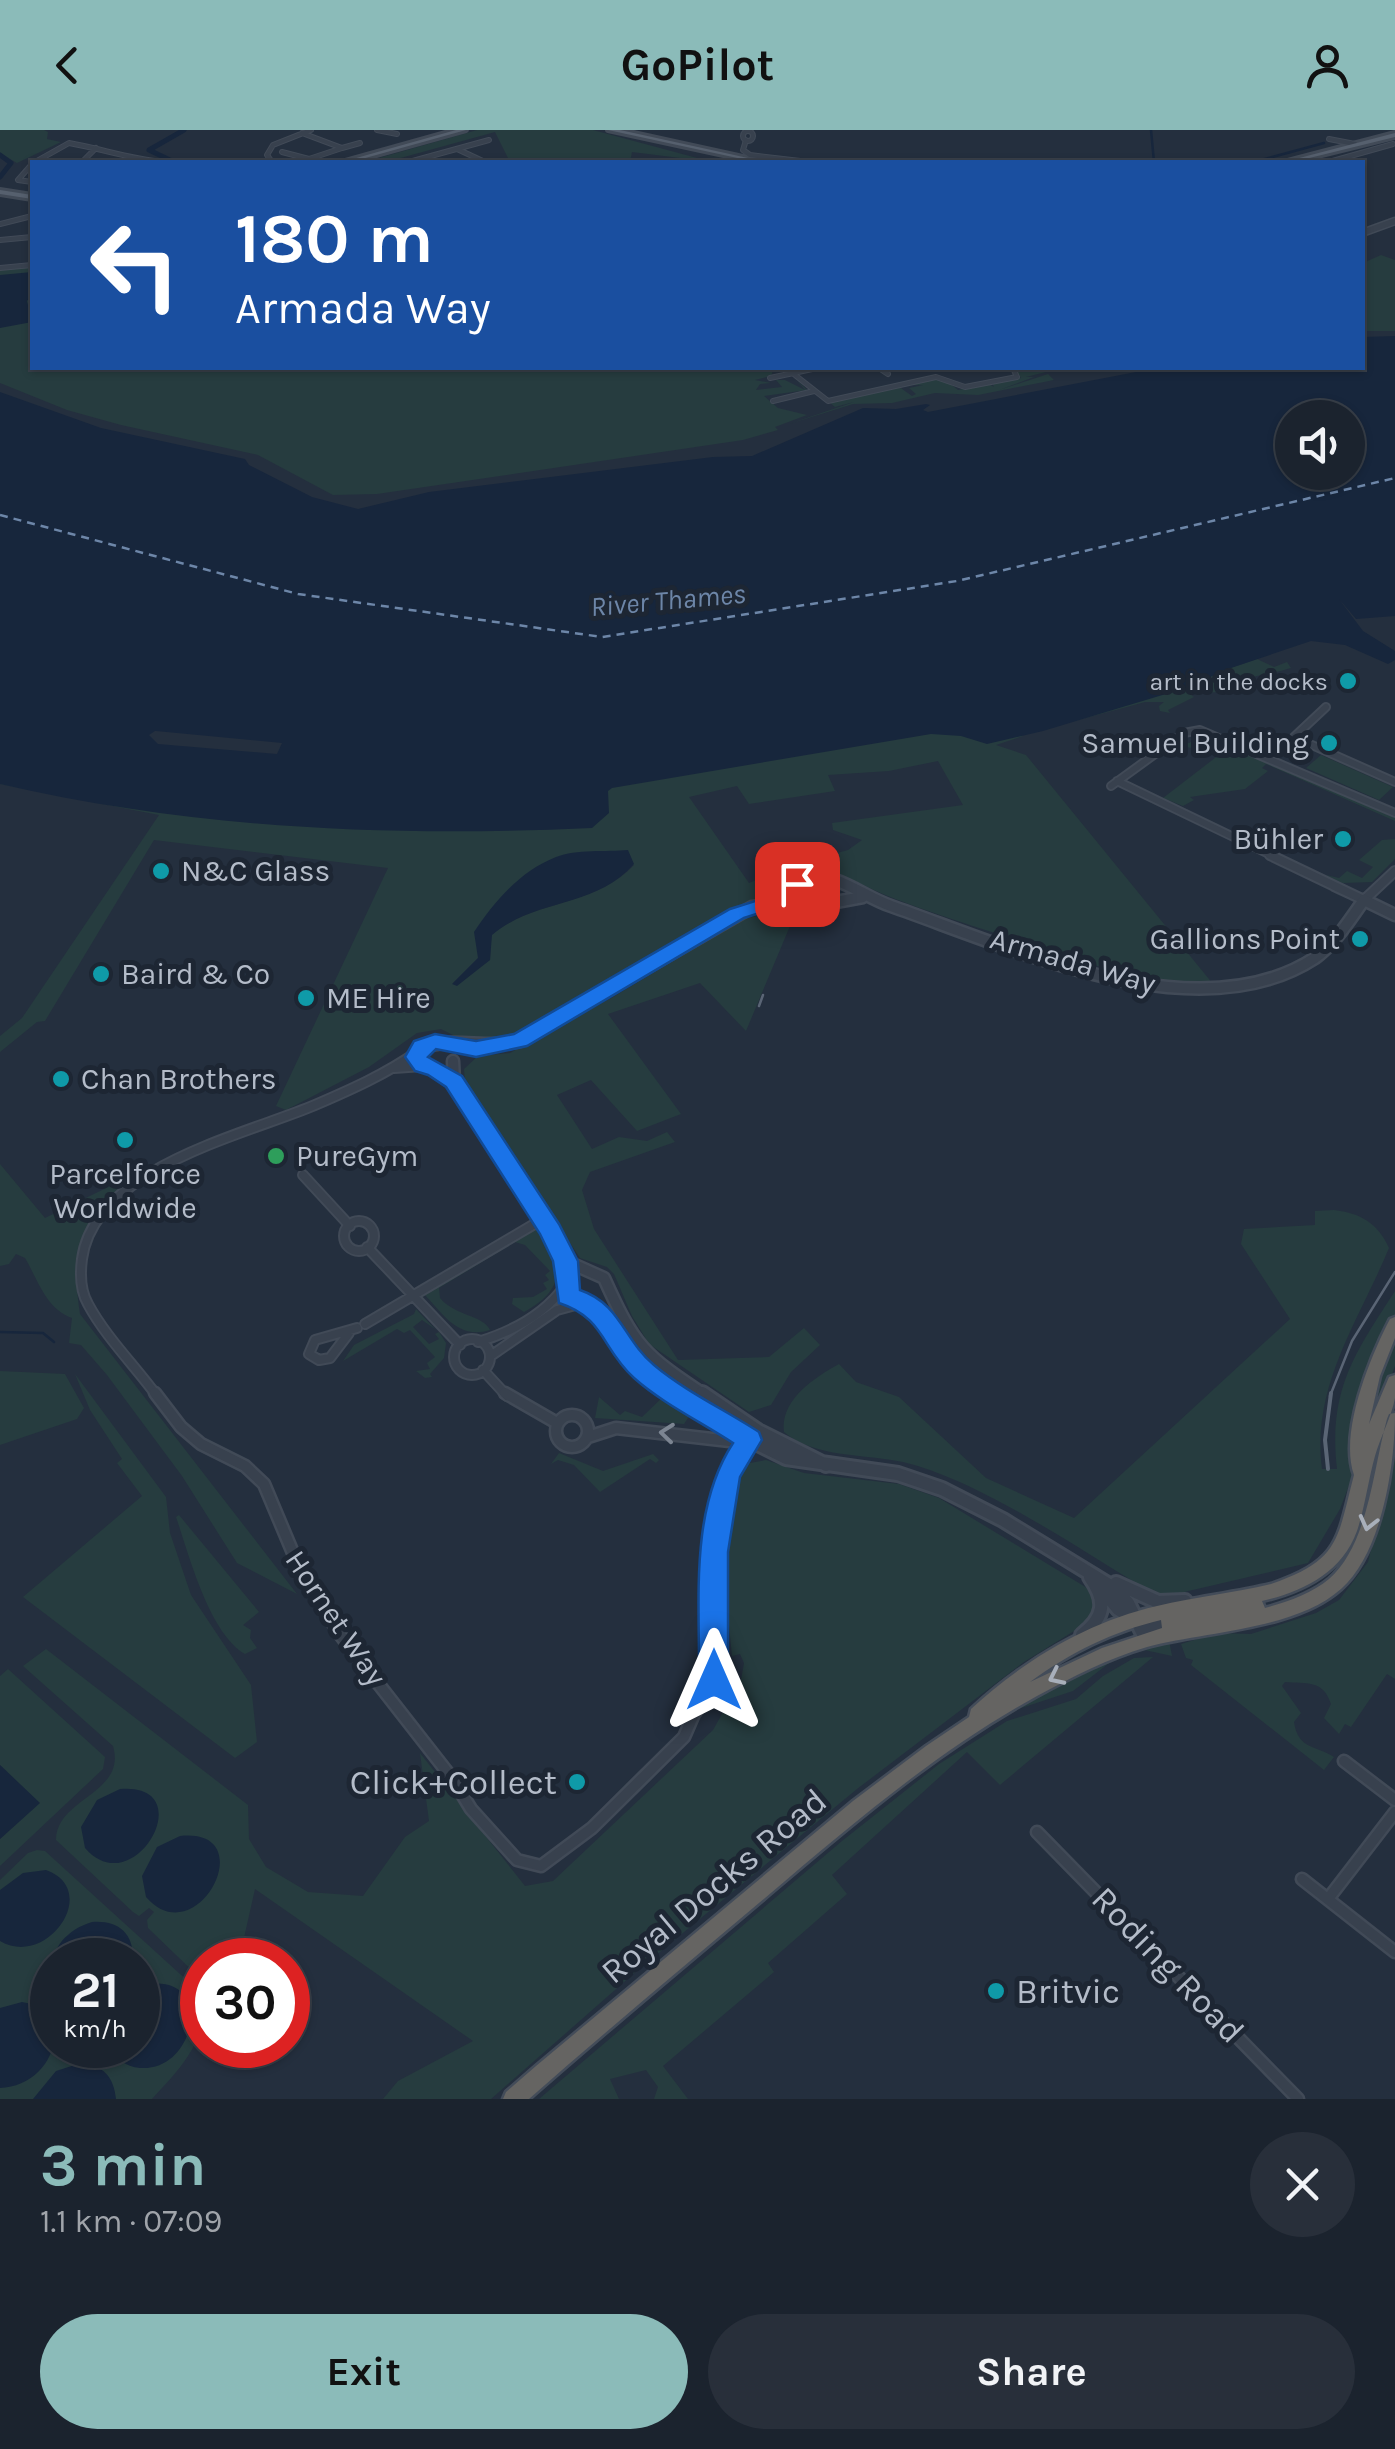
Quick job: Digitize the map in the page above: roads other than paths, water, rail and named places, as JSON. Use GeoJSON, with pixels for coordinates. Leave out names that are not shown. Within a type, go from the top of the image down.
{"type":"FeatureCollection","features":[{"type":"Feature","properties":{"kind":"highway"},"geometry":{"type":"LineString","coordinates":[[1359,1484],[1357,1446],[1364,1406],[1394,1325]]}},
{"type":"Feature","properties":{"kind":"highway","name":"Royal Docks Road"},"geometry":{"type":"LineString","coordinates":[[962,1730],[1004,1688],[1062,1650],[1134,1620],[1226,1598],[1290,1588],[1325,1567],[1350,1528],[1375,1426],[1395,1380]]}},
{"type":"Feature","properties":{"kind":"highway","name":"Royal Docks Road"},"geometry":{"type":"LineString","coordinates":[[513,2099],[831,1829],[962,1730],[1047,1681],[1146,1640],[1283,1612],[1333,1586],[1356,1558],[1367,1533],[1395,1419]]}},
{"type":"Feature","properties":{"kind":"highway"},"geometry":{"type":"LineString","coordinates":[[1168,1623],[1219,1611],[1303,1603]]}},
{"type":"Feature","properties":{"kind":"main road"},"geometry":{"type":"LineString","coordinates":[[352,160],[463,130]]}},
{"type":"Feature","properties":{"kind":"main road"},"geometry":{"type":"LineString","coordinates":[[362,160],[473,130]]}},
{"type":"Feature","properties":{"kind":"main road"},"geometry":{"type":"LineString","coordinates":[[600,130],[733,160]]}},
{"type":"Feature","properties":{"kind":"main road"},"geometry":{"type":"LineString","coordinates":[[610,130],[753,160]]}},
{"type":"Feature","properties":{"kind":"main road"},"geometry":{"type":"LineString","coordinates":[[1294,160],[1355,144],[1394,140]]}},
{"type":"Feature","properties":{"kind":"main road"},"geometry":{"type":"LineString","coordinates":[[1308,160],[1394,140]]}},
{"type":"Feature","properties":{"kind":"main road"},"geometry":{"type":"LineString","coordinates":[[0,194],[30,198]]}},
{"type":"Feature","properties":{"kind":"street"},"geometry":{"type":"LineString","coordinates":[[271,160],[268,154],[272,145],[311,130]]}},
{"type":"Feature","properties":{"kind":"street"},"geometry":{"type":"LineString","coordinates":[[377,130],[394,135],[382,139]]}},
{"type":"Feature","properties":{"kind":"street"},"geometry":{"type":"LineString","coordinates":[[749,130],[754,133],[743,150],[750,155],[792,160]]}},
{"type":"Feature","properties":{"kind":"street"},"geometry":{"type":"LineString","coordinates":[[302,133],[342,148]]}},
{"type":"Feature","properties":{"kind":"street"},"geometry":{"type":"LineString","coordinates":[[416,160],[488,140]]}},
{"type":"Feature","properties":{"kind":"street"},"geometry":{"type":"LineString","coordinates":[[1335,160],[1394,140]]}},
{"type":"Feature","properties":{"kind":"street"},"geometry":{"type":"LineString","coordinates":[[39,160],[67,143],[119,153],[122,160]]}},
{"type":"Feature","properties":{"kind":"street"},"geometry":{"type":"LineString","coordinates":[[282,152],[309,159],[360,143]]}},
{"type":"Feature","properties":{"kind":"street"},"geometry":{"type":"LineString","coordinates":[[84,160],[97,148]]}},
{"type":"Feature","properties":{"kind":"street"},"geometry":{"type":"LineString","coordinates":[[457,149],[476,160]]}},
{"type":"Feature","properties":{"kind":"street"},"geometry":{"type":"LineString","coordinates":[[30,167],[18,179],[30,182]]}},
{"type":"Feature","properties":{"kind":"street"},"geometry":{"type":"LineString","coordinates":[[0,224],[30,216]]}},
{"type":"Feature","properties":{"kind":"street"},"geometry":{"type":"LineString","coordinates":[[1365,232],[1395,221]]}},
{"type":"Feature","properties":{"kind":"street"},"geometry":{"type":"LineString","coordinates":[[0,240],[30,237]]}},
{"type":"Feature","properties":{"kind":"street"},"geometry":{"type":"LineString","coordinates":[[0,268],[30,265]]}},
{"type":"Feature","properties":{"kind":"street"},"geometry":{"type":"LineString","coordinates":[[788,370],[833,401],[936,377],[965,387],[1016,378],[1014,370]]}},
{"type":"Feature","properties":{"kind":"street"},"geometry":{"type":"LineString","coordinates":[[770,378],[806,370]]}},
{"type":"Feature","properties":{"kind":"street"},"geometry":{"type":"LineString","coordinates":[[882,370],[888,374]]}},
{"type":"Feature","properties":{"kind":"street"},"geometry":{"type":"LineString","coordinates":[[773,401],[814,391]]}},
{"type":"Feature","properties":{"kind":"street"},"geometry":{"type":"LineString","coordinates":[[1326,707],[1294,737],[1395,782]]}},
{"type":"Feature","properties":{"kind":"street"},"geometry":{"type":"LineString","coordinates":[[1395,813],[1204,730],[1184,733],[1114,784],[1395,915]]}},
{"type":"Feature","properties":{"kind":"street"},"geometry":{"type":"LineString","coordinates":[[1364,900],[1395,871]]}},
{"type":"Feature","properties":{"kind":"street","name":"Armada Way"},"geometry":{"type":"LineString","coordinates":[[417,1052],[430,1043],[476,1049],[506,1046],[526,1038],[737,914],[796,890],[800,880],[814,874],[829,876],[841,889],[1094,972],[1136,984],[1204,990],[1242,986],[1300,967],[1325,949],[1364,900]]}},
{"type":"Feature","properties":{"kind":"street","name":"Armada Way"},"geometry":{"type":"LineString","coordinates":[[778,900],[825,904],[841,889]]}},
{"type":"Feature","properties":{"kind":"street"},"geometry":{"type":"LineString","coordinates":[[796,890],[805,900]]}},
{"type":"Feature","properties":{"kind":"street"},"geometry":{"type":"LineString","coordinates":[[450,1045],[454,1082]]}},
{"type":"Feature","properties":{"kind":"street","name":"Armada Way"},"geometry":{"type":"LineString","coordinates":[[429,1067],[476,1049]]}},
{"type":"Feature","properties":{"kind":"street"},"geometry":{"type":"LineString","coordinates":[[417,1052],[429,1067],[454,1082],[543,1219],[566,1261],[566,1284],[572,1300],[586,1303],[604,1315],[620,1347],[636,1364],[751,1438],[800,1462],[894,1473],[940,1487],[997,1516],[1120,1593],[1146,1640]]}},
{"type":"Feature","properties":{"kind":"street","name":"Hornet Way"},"geometry":{"type":"LineString","coordinates":[[417,1052],[394,1068],[302,1111],[217,1140],[127,1188],[87,1236],[80,1277],[87,1304],[181,1427],[200,1444],[244,1466],[264,1484],[276,1504],[290,1553],[341,1636],[486,1827],[517,1860],[541,1866],[569,1848],[684,1737],[694,1714],[707,1700],[716,1665],[711,1606],[714,1552],[726,1475],[751,1438]]}},
{"type":"Feature","properties":{"kind":"street","name":"Hornet Way"},"geometry":{"type":"LineString","coordinates":[[394,1068],[429,1067]]}},
{"type":"Feature","properties":{"kind":"street"},"geometry":{"type":"LineString","coordinates":[[303,1176],[350,1226]]}},
{"type":"Feature","properties":{"kind":"street"},"geometry":{"type":"LineString","coordinates":[[357,1328],[330,1358],[319,1360],[309,1354],[310,1344],[320,1338],[357,1328],[543,1219]]}},
{"type":"Feature","properties":{"kind":"street"},"geometry":{"type":"LineString","coordinates":[[350,1226],[373,1227],[376,1238],[367,1247],[352,1248],[344,1244],[343,1233],[350,1226]]}},
{"type":"Feature","properties":{"kind":"street"},"geometry":{"type":"LineString","coordinates":[[367,1247],[460,1345]]}},
{"type":"Feature","properties":{"kind":"street"},"geometry":{"type":"LineString","coordinates":[[566,1261],[600,1274],[626,1328],[648,1357],[751,1438]]}},
{"type":"Feature","properties":{"kind":"street"},"geometry":{"type":"LineString","coordinates":[[588,1271],[580,1271],[552,1304],[500,1334],[460,1345],[453,1354],[455,1367],[471,1373],[483,1370],[492,1355],[557,1310],[586,1303],[604,1293],[606,1283]]}},
{"type":"Feature","properties":{"kind":"street"},"geometry":{"type":"LineString","coordinates":[[478,1342],[492,1355]]}},
{"type":"Feature","properties":{"kind":"street"},"geometry":{"type":"LineString","coordinates":[[483,1370],[509,1398],[557,1424]]}},
{"type":"Feature","properties":{"kind":"street"},"geometry":{"type":"LineString","coordinates":[[588,1436],[588,1423],[580,1417],[565,1418],[554,1432],[562,1443],[578,1444],[588,1436],[616,1428],[751,1438]]}},
{"type":"Feature","properties":{"kind":"street"},"geometry":{"type":"LineString","coordinates":[[1083,1568],[1118,1609],[1134,1620],[1147,1628],[1168,1623]]}},
{"type":"Feature","properties":{"kind":"street"},"geometry":{"type":"LineString","coordinates":[[1083,1568],[1158,1602],[1226,1598]]}},
{"type":"Feature","properties":{"kind":"street"},"geometry":{"type":"LineString","coordinates":[[1062,1650],[1102,1618],[1105,1601],[1100,1589]]}},
{"type":"Feature","properties":{"kind":"street"},"geometry":{"type":"LineString","coordinates":[[1344,1761],[1395,1800]]}},
{"type":"Feature","properties":{"kind":"street"},"geometry":{"type":"LineString","coordinates":[[1328,1898],[1395,1812]]}},
{"type":"Feature","properties":{"kind":"street","name":"Roding Road"},"geometry":{"type":"LineString","coordinates":[[1038,1832],[1298,2099]]}},
{"type":"Feature","properties":{"kind":"street"},"geometry":{"type":"LineString","coordinates":[[1302,1878],[1395,1952]]}},
{"type":"Feature","properties":{"kind":"water"},"geometry":{"type":"Polygon","coordinates":[[[30,272],[30,322],[0,328],[0,275],[30,272]]]}},
{"type":"Feature","properties":{"kind":"water","name":"River Thames"},"geometry":{"type":"Polygon","coordinates":[[[1395,336],[1395,616],[1356,619],[1339,599],[1363,631],[1395,651],[1395,660],[1388,664],[1345,645],[1311,641],[1219,672],[1199,684],[987,744],[961,736],[931,734],[612,788],[608,791],[609,813],[592,828],[443,831],[294,826],[147,811],[0,784],[0,392],[101,428],[245,459],[249,465],[312,497],[358,509],[429,492],[713,457],[752,456],[863,408],[930,405],[923,410],[1147,370],[1365,370],[1365,337],[1395,336]]]}},
{"type":"Feature","properties":{"kind":"water"},"geometry":{"type":"Polygon","coordinates":[[[628,850],[634,864],[618,878],[601,889],[509,923],[492,935],[490,960],[457,986],[452,984],[478,958],[474,932],[520,879],[564,854],[628,850]]]}},
{"type":"Feature","properties":{"kind":"water"},"geometry":{"type":"Polygon","coordinates":[[[0,1765],[40,1803],[0,1839],[0,1765]]]}},
{"type":"Feature","properties":{"kind":"water"},"geometry":{"type":"Polygon","coordinates":[[[120,1789],[144,1792],[156,1803],[158,1820],[152,1837],[139,1853],[123,1862],[104,1862],[85,1848],[81,1827],[97,1800],[120,1789]]]}},
{"type":"Feature","properties":{"kind":"water"},"geometry":{"type":"Polygon","coordinates":[[[180,1836],[205,1838],[217,1850],[220,1867],[214,1885],[201,1901],[185,1911],[166,1911],[146,1897],[142,1876],[157,1847],[180,1836]]]}},
{"type":"Feature","properties":{"kind":"water"},"geometry":{"type":"Polygon","coordinates":[[[46,1870],[62,1880],[69,1893],[68,1909],[62,1924],[50,1936],[30,1938],[30,1946],[18,1947],[0,1941],[0,1890],[23,1873],[46,1870]]]}},
{"type":"Feature","properties":{"kind":"water"},"geometry":{"type":"Polygon","coordinates":[[[92,1922],[110,1923],[127,1936],[65,1938],[92,1922]]]}},
{"type":"Feature","properties":{"kind":"water"},"geometry":{"type":"Polygon","coordinates":[[[160,1984],[170,1985],[180,1992],[180,2047],[160,2064],[160,1984]]]}},
{"type":"Feature","properties":{"kind":"water"},"geometry":{"type":"Polygon","coordinates":[[[30,2004],[30,2068],[41,2068],[26,2081],[0,2088],[0,2008],[30,2004]]]}},
{"type":"Feature","properties":{"kind":"water"},"geometry":{"type":"Polygon","coordinates":[[[98,2068],[113,2084],[116,2099],[33,2099],[56,2071],[98,2068]]]}},
{"type":"Feature","properties":{"kind":"waterway"},"geometry":{"type":"LineString","coordinates":[[170,160],[149,150],[184,130]]}},
{"type":"Feature","properties":{"kind":"waterway"},"geometry":{"type":"LineString","coordinates":[[1151,130],[1154,160]]}},
{"type":"Feature","properties":{"kind":"waterway"},"geometry":{"type":"LineString","coordinates":[[1261,160],[1324,143]]}},
{"type":"Feature","properties":{"kind":"waterway"},"geometry":{"type":"LineString","coordinates":[[0,155],[11,163],[0,177]]}},
{"type":"Feature","properties":{"kind":"waterway"},"geometry":{"type":"LineString","coordinates":[[0,1332],[43,1333],[54,1342]]}},
{"type":"Feature","properties":{"kind":"tram line"},"geometry":{"type":"LineString","coordinates":[[759,1006],[763,995]]}},
{"type":"Feature","properties":{"kind":"tram line"},"geometry":{"type":"LineString","coordinates":[[1331,1394],[1352,1341],[1395,1272]]}},
{"type":"Feature","properties":{"kind":"tram line"},"geometry":{"type":"LineString","coordinates":[[1328,1469],[1325,1440],[1331,1394]]}},
{"type":"Feature","properties":{"kind":"place","name":"art in the docks"},"geometry":{"type":"Point","coordinates":[1348,681]}},
{"type":"Feature","properties":{"kind":"place","name":"Samuel Building"},"geometry":{"type":"Point","coordinates":[1329,743]}},
{"type":"Feature","properties":{"kind":"place","name":"Bühler"},"geometry":{"type":"Point","coordinates":[1343,839]}},
{"type":"Feature","properties":{"kind":"place","name":"N&C Glass"},"geometry":{"type":"Point","coordinates":[161,871]}},
{"type":"Feature","properties":{"kind":"place","name":"Gallions Point"},"geometry":{"type":"Point","coordinates":[1360,939]}},
{"type":"Feature","properties":{"kind":"place","name":"Baird & Co"},"geometry":{"type":"Point","coordinates":[101,974]}},
{"type":"Feature","properties":{"kind":"place","name":"ME Hire"},"geometry":{"type":"Point","coordinates":[306,998]}},
{"type":"Feature","properties":{"kind":"place","name":"Chan Brothers"},"geometry":{"type":"Point","coordinates":[61,1079]}},
{"type":"Feature","properties":{"kind":"place","name":"Parcelforce Worldwide"},"geometry":{"type":"Point","coordinates":[125,1140]}},
{"type":"Feature","properties":{"kind":"place","name":"PureGym"},"geometry":{"type":"Point","coordinates":[276,1156]}},
{"type":"Feature","properties":{"kind":"place","name":"Click+Collect"},"geometry":{"type":"Point","coordinates":[577,1782]}},
{"type":"Feature","properties":{"kind":"place","name":"Britvic"},"geometry":{"type":"Point","coordinates":[996,1991]}}]}
